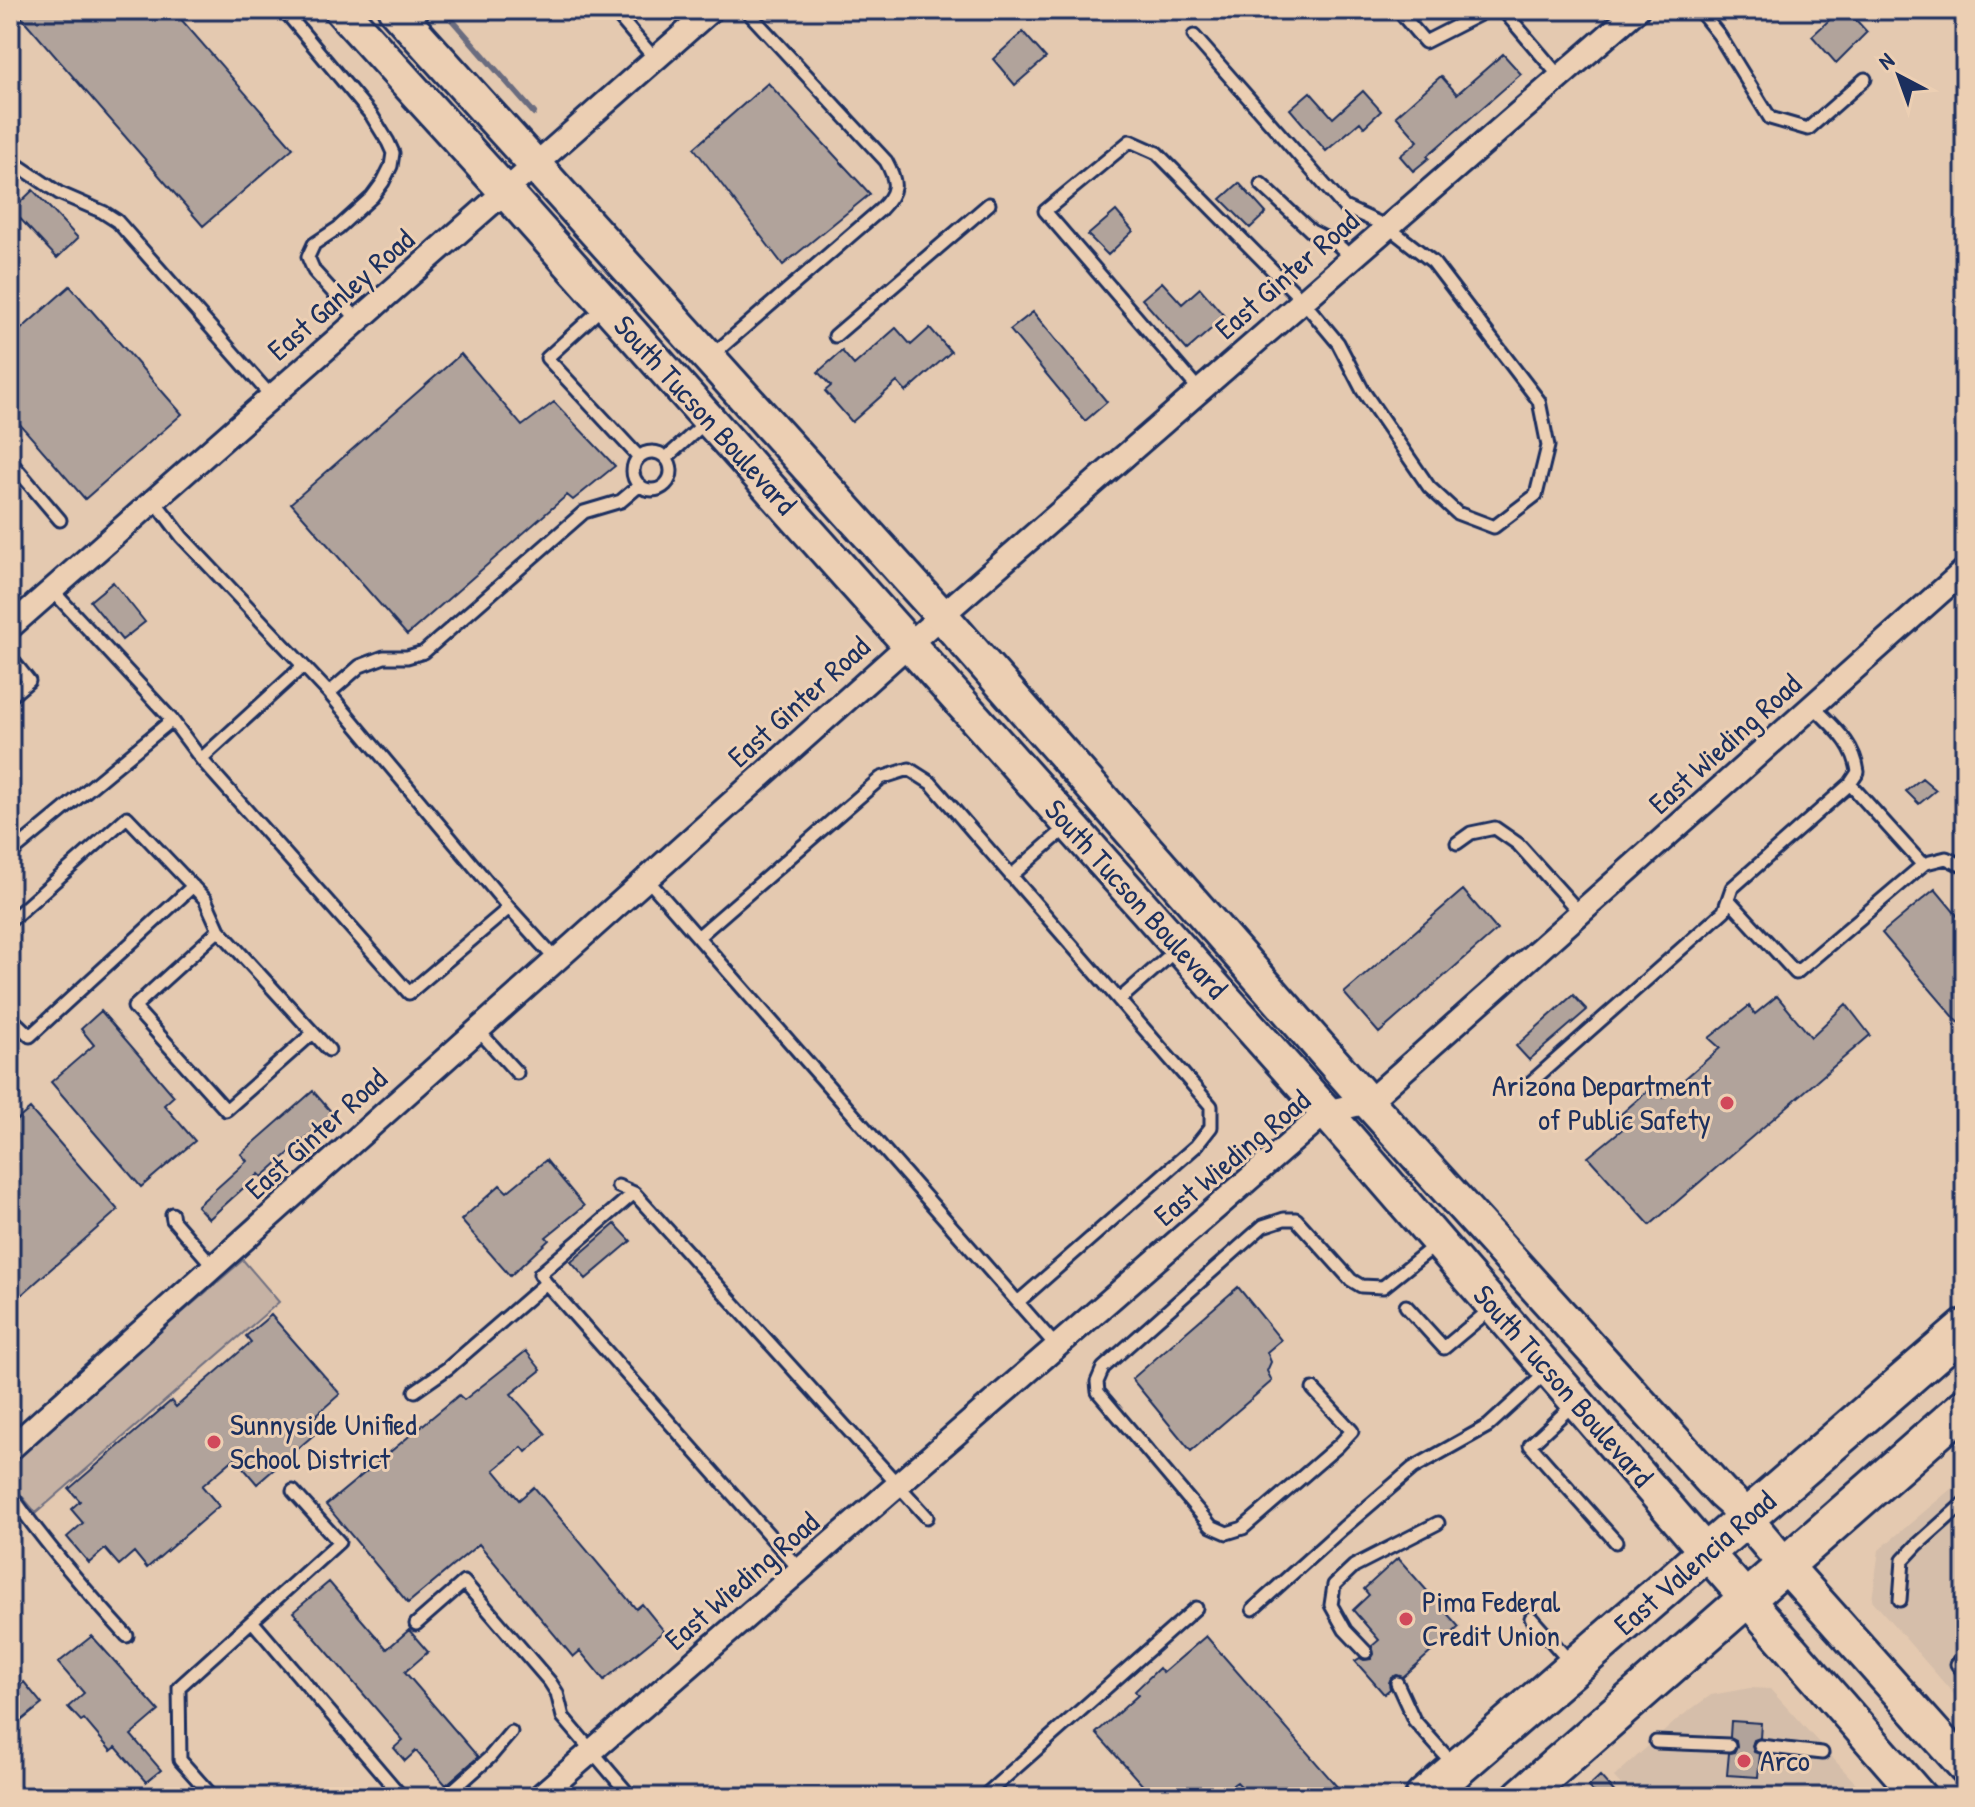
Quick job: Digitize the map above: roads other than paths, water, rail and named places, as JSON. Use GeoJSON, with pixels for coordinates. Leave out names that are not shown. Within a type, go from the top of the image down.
{"type":"FeatureCollection","features":[{"type":"Feature","properties":{"kind":"main road","name":"South Tucson Boulevard"},"geometry":{"type":"LineString","coordinates":[[341,10],[1326,1112],[1920,1797]]}},
{"type":"Feature","properties":{"kind":"main road","name":"South Tucson Boulevard"},"geometry":{"type":"LineString","coordinates":[[410,15],[535,163],[942,616],[1368,1102],[1962,1757]]}},
{"type":"Feature","properties":{"kind":"main road","name":"East Valencia Road"},"geometry":{"type":"LineString","coordinates":[[1424,1797],[1965,1328]]}},
{"type":"Feature","properties":{"kind":"main road","name":"East Valencia Road"},"geometry":{"type":"LineString","coordinates":[[1521,1797],[1965,1407]]}},
{"type":"Feature","properties":{"kind":"street","name":"East Ganley Road"},"geometry":{"type":"LineString","coordinates":[[10,627],[711,10]]}},
{"type":"Feature","properties":{"kind":"street","name":"East Ginter Road"},"geometry":{"type":"LineString","coordinates":[[10,1449],[909,644],[1637,10]]}},
{"type":"Feature","properties":{"kind":"street","name":"East Wieding Road"},"geometry":{"type":"LineString","coordinates":[[539,1797],[1326,1112],[1368,1102],[1965,570]]}},
{"type":"Feature","properties":{"kind":"lane"},"geometry":{"type":"LineString","coordinates":[[284,10],[372,116],[393,153],[391,166],[372,197],[338,228],[314,244],[308,257],[314,271],[358,320]]}},
{"type":"Feature","properties":{"kind":"lane"},"geometry":{"type":"LineString","coordinates":[[613,10],[655,59]]}},
{"type":"Feature","properties":{"kind":"lane"},"geometry":{"type":"LineString","coordinates":[[709,357],[880,210],[895,187],[894,175],[886,161],[746,10]]}},
{"type":"Feature","properties":{"kind":"lane"},"geometry":{"type":"LineString","coordinates":[[1398,10],[1425,42],[1488,10]]}},
{"type":"Feature","properties":{"kind":"lane"},"geometry":{"type":"LineString","coordinates":[[1503,10],[1560,77]]}},
{"type":"Feature","properties":{"kind":"lane"},"geometry":{"type":"LineString","coordinates":[[1699,10],[1719,35],[1770,118],[1808,129],[1865,79]]}},
{"type":"Feature","properties":{"kind":"lane"},"geometry":{"type":"LineString","coordinates":[[1194,36],[1344,207],[1388,227],[1433,262],[1539,401],[1548,446],[1536,495],[1494,527],[1457,513],[1429,487],[1363,391],[1338,343],[1303,301],[1157,153],[1130,141],[1045,211],[1200,391]]}},
{"type":"Feature","properties":{"kind":"lane"},"geometry":{"type":"LineString","coordinates":[[10,160],[59,193],[117,221],[271,396]]}},
{"type":"Feature","properties":{"kind":"lane"},"geometry":{"type":"LineString","coordinates":[[1261,184],[1311,231],[1337,244],[1352,258]]}},
{"type":"Feature","properties":{"kind":"lane"},"geometry":{"type":"LineString","coordinates":[[835,336],[989,204]]}},
{"type":"Feature","properties":{"kind":"lane"},"geometry":{"type":"LineString","coordinates":[[606,305],[547,358],[639,457]]}},
{"type":"Feature","properties":{"kind":"lane"},"geometry":{"type":"LineString","coordinates":[[666,458],[709,420]]}},
{"type":"Feature","properties":{"kind":"lane"},"geometry":{"type":"LineString","coordinates":[[654,452],[666,458],[670,470],[667,482],[651,489],[640,485],[633,470],[639,457],[654,452]]}},
{"type":"Feature","properties":{"kind":"lane"},"geometry":{"type":"LineString","coordinates":[[10,461],[60,520]]}},
{"type":"Feature","properties":{"kind":"lane"},"geometry":{"type":"LineString","coordinates":[[329,693],[360,666],[384,657],[407,657],[424,652],[584,512],[621,501],[640,485]]}},
{"type":"Feature","properties":{"kind":"lane"},"geometry":{"type":"LineString","coordinates":[[154,500],[182,537],[329,693],[556,960]]}},
{"type":"Feature","properties":{"kind":"lane"},"geometry":{"type":"LineString","coordinates":[[52,590],[172,720],[201,759],[409,993],[509,908]]}},
{"type":"Feature","properties":{"kind":"lane"},"geometry":{"type":"LineString","coordinates":[[10,657],[29,681],[10,697]]}},
{"type":"Feature","properties":{"kind":"lane"},"geometry":{"type":"LineString","coordinates":[[201,759],[303,666]]}},
{"type":"Feature","properties":{"kind":"lane"},"geometry":{"type":"LineString","coordinates":[[1529,1084],[1724,911],[1732,888],[1850,784],[1858,772],[1851,746],[1813,706]]}},
{"type":"Feature","properties":{"kind":"lane"},"geometry":{"type":"LineString","coordinates":[[10,854],[172,720]]}},
{"type":"Feature","properties":{"kind":"lane"},"geometry":{"type":"LineString","coordinates":[[698,937],[881,778],[909,769],[931,783],[1211,1106],[1211,1127],[1196,1146],[1018,1302]]}},
{"type":"Feature","properties":{"kind":"lane"},"geometry":{"type":"LineString","coordinates":[[1850,784],[1924,864]]}},
{"type":"Feature","properties":{"kind":"lane"},"geometry":{"type":"LineString","coordinates":[[10,921],[127,817],[205,899],[219,930],[329,1050]]}},
{"type":"Feature","properties":{"kind":"lane"},"geometry":{"type":"LineString","coordinates":[[1011,876],[1069,824]]}},
{"type":"Feature","properties":{"kind":"lane"},"geometry":{"type":"LineString","coordinates":[[1457,843],[1471,833],[1495,828],[1518,844],[1580,913]]}},
{"type":"Feature","properties":{"kind":"lane"},"geometry":{"type":"LineString","coordinates":[[1728,899],[1796,973],[1924,864],[1946,858],[1965,867]]}},
{"type":"Feature","properties":{"kind":"lane"},"geometry":{"type":"LineString","coordinates":[[647,879],[1057,1347]]}},
{"type":"Feature","properties":{"kind":"lane"},"geometry":{"type":"LineString","coordinates":[[10,1017],[30,1036],[193,886]]}},
{"type":"Feature","properties":{"kind":"lane"},"geometry":{"type":"LineString","coordinates":[[219,930],[134,1007],[226,1110],[313,1033]]}},
{"type":"Feature","properties":{"kind":"lane"},"geometry":{"type":"LineString","coordinates":[[1119,1000],[1179,947]]}},
{"type":"Feature","properties":{"kind":"lane"},"geometry":{"type":"LineString","coordinates":[[478,1030],[517,1073]]}},
{"type":"Feature","properties":{"kind":"lane"},"geometry":{"type":"LineString","coordinates":[[618,1186],[634,1193],[927,1517]]}},
{"type":"Feature","properties":{"kind":"lane"},"geometry":{"type":"LineString","coordinates":[[634,1193],[540,1274],[800,1570]]}},
{"type":"Feature","properties":{"kind":"lane"},"geometry":{"type":"LineString","coordinates":[[172,1214],[173,1220],[214,1267]]}},
{"type":"Feature","properties":{"kind":"lane"},"geometry":{"type":"LineString","coordinates":[[1313,1389],[1352,1431],[1243,1528],[1227,1533],[1211,1526],[1098,1392],[1097,1382],[1103,1368],[1263,1226],[1284,1219],[1296,1219],[1351,1280],[1361,1286],[1383,1287],[1438,1242]]}},
{"type":"Feature","properties":{"kind":"lane"},"geometry":{"type":"LineString","coordinates":[[415,1391],[448,1368],[546,1283]]}},
{"type":"Feature","properties":{"kind":"lane"},"geometry":{"type":"LineString","coordinates":[[1406,1306],[1444,1348],[1494,1306]]}},
{"type":"Feature","properties":{"kind":"lane"},"geometry":{"type":"LineString","coordinates":[[1253,1609],[1413,1468],[1488,1426],[1549,1370]]}},
{"type":"Feature","properties":{"kind":"lane"},"geometry":{"type":"LineString","coordinates":[[1576,1402],[1530,1445],[1616,1542]]}},
{"type":"Feature","properties":{"kind":"lane"},"geometry":{"type":"LineString","coordinates":[[213,1797],[180,1760],[179,1687],[339,1542],[293,1491]]}},
{"type":"Feature","properties":{"kind":"lane"},"geometry":{"type":"LineString","coordinates":[[10,1493],[35,1530],[127,1636]]}},
{"type":"Feature","properties":{"kind":"lane"},"geometry":{"type":"LineString","coordinates":[[1900,1600],[1903,1560],[1965,1502]]}},
{"type":"Feature","properties":{"kind":"lane"},"geometry":{"type":"LineString","coordinates":[[1366,1652],[1345,1630],[1331,1605],[1334,1585],[1354,1566],[1438,1523]]}},
{"type":"Feature","properties":{"kind":"lane"},"geometry":{"type":"LineString","coordinates":[[416,1624],[464,1582],[550,1682],[557,1693],[563,1717],[631,1797]]}},
{"type":"Feature","properties":{"kind":"lane"},"geometry":{"type":"LineString","coordinates":[[983,1797],[1196,1608]]}},
{"type":"Feature","properties":{"kind":"lane"},"geometry":{"type":"LineString","coordinates":[[1531,1618],[1574,1667]]}},
{"type":"Feature","properties":{"kind":"lane"},"geometry":{"type":"LineString","coordinates":[[252,1621],[402,1797]]}},
{"type":"Feature","properties":{"kind":"lane"},"geometry":{"type":"LineString","coordinates":[[1965,1657],[1957,1664],[1965,1673]]}},
{"type":"Feature","properties":{"kind":"lane"},"geometry":{"type":"LineString","coordinates":[[1397,1683],[1414,1720],[1457,1768]]}},
{"type":"Feature","properties":{"kind":"lane"},"geometry":{"type":"LineString","coordinates":[[445,1797],[489,1758],[511,1732]]}},
{"type":"Feature","properties":{"kind":"lane"},"geometry":{"type":"LineString","coordinates":[[1656,1742],[1729,1745]]}},
{"type":"Feature","properties":{"kind":"lane"},"geometry":{"type":"LineString","coordinates":[[1760,1746],[1822,1753]]}},
{"type":"Feature","properties":{"kind":"waterway"},"geometry":{"type":"LineString","coordinates":[[446,13],[534,113]]}},
{"type":"Feature","properties":{"kind":"place","name":"Arizona Department of Public Safety"},"geometry":{"type":"Point","coordinates":[1727,1103]}},
{"type":"Feature","properties":{"kind":"place","name":"Sunnyside Unified School District"},"geometry":{"type":"Point","coordinates":[214,1442]}},
{"type":"Feature","properties":{"kind":"place","name":"Pima Federal Credit Union"},"geometry":{"type":"Point","coordinates":[1406,1619]}},
{"type":"Feature","properties":{"kind":"place","name":"Arco"},"geometry":{"type":"Point","coordinates":[1744,1761]}}]}
